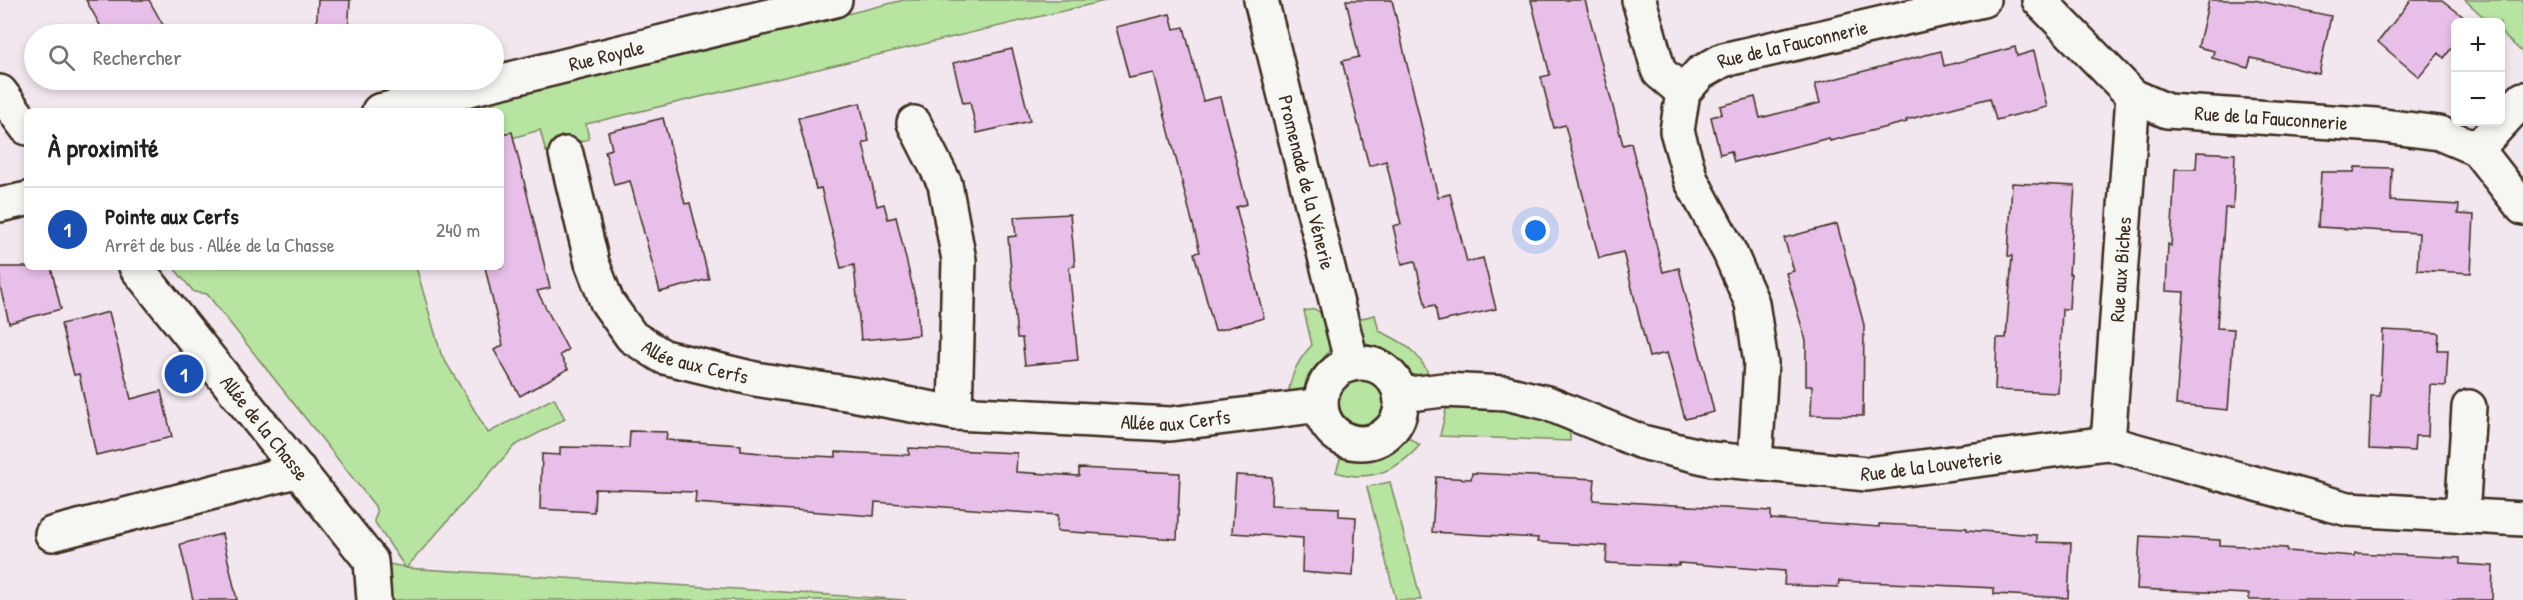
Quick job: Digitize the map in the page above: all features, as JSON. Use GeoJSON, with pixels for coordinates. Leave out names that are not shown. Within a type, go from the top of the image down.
{"type":"FeatureCollection","features":[{"type":"Feature","properties":{"kind":"street","name":"Rue Royale"},"geometry":{"type":"LineString","coordinates":[[504,81],[835,0]]}},
{"type":"Feature","properties":{"kind":"street","name":"Promenade de la Vénerie"},"geometry":{"type":"LineString","coordinates":[[1261,0],[1352,364]]}},
{"type":"Feature","properties":{"kind":"street"},"geometry":{"type":"LineString","coordinates":[[1639,0],[1659,72],[1683,92],[1677,131],[1691,180],[1730,253],[1752,303],[1761,363],[1755,463]]}},
{"type":"Feature","properties":{"kind":"street","name":"Rue de la Fauconnerie"},"geometry":{"type":"LineString","coordinates":[[1683,92],[1700,74],[1723,60],[1983,0]]}},
{"type":"Feature","properties":{"kind":"street","name":"Rue de la Fauconnerie"},"geometry":{"type":"LineString","coordinates":[[2039,0],[2133,96],[2167,111],[2376,125],[2439,133],[2477,148]]}},
{"type":"Feature","properties":{"kind":"street","name":"Rue Royale"},"geometry":{"type":"LineString","coordinates":[[391,108],[465,90]]}},
{"type":"Feature","properties":{"kind":"street"},"geometry":{"type":"LineString","coordinates":[[0,92],[24,124]]}},
{"type":"Feature","properties":{"kind":"street","name":"Rue aux Biches"},"geometry":{"type":"LineString","coordinates":[[2108,443],[2133,96]]}},
{"type":"Feature","properties":{"kind":"street"},"geometry":{"type":"LineString","coordinates":[[2523,99],[2477,148],[2523,208]]}},
{"type":"Feature","properties":{"kind":"street"},"geometry":{"type":"LineString","coordinates":[[914,123],[945,184],[959,260],[955,414]]}},
{"type":"Feature","properties":{"kind":"street","name":"Allée aux Cerfs"},"geometry":{"type":"LineString","coordinates":[[566,154],[596,273],[607,302],[632,336],[664,357],[744,377],[955,414],[1170,424],[1321,405]]}},
{"type":"Feature","properties":{"kind":"street"},"geometry":{"type":"LineString","coordinates":[[0,206],[24,200]]}},
{"type":"Feature","properties":{"kind":"street","name":"Allée de la Chasse"},"geometry":{"type":"LineString","coordinates":[[138,270],[371,561],[374,600]]}},
{"type":"Feature","properties":{"kind":"street"},"geometry":{"type":"LineString","coordinates":[[1365,363],[1378,366],[1389,373],[1397,383],[1402,395],[1399,419],[1388,433],[1372,442],[1348,442],[1337,436],[1323,417],[1321,405],[1324,387],[1336,372],[1352,364],[1365,363]]}},
{"type":"Feature","properties":{"kind":"street","name":"Rue de la Louveterie"},"geometry":{"type":"LineString","coordinates":[[1402,395],[1443,390],[1506,393],[1547,403],[1642,442],[1712,459],[1867,474],[2108,443],[2348,509],[2523,519]]}},
{"type":"Feature","properties":{"kind":"street"},"geometry":{"type":"LineString","coordinates":[[2462,516],[2469,407]]}},
{"type":"Feature","properties":{"kind":"street"},"geometry":{"type":"LineString","coordinates":[[52,534],[299,470]]}},
{"type":"Feature","properties":{"kind":"green space"},"geometry":{"type":"Polygon","coordinates":[[[904,0],[1109,0],[586,124],[589,139],[546,152],[540,130],[504,140],[504,108],[463,108],[904,0]]]}},
{"type":"Feature","properties":{"kind":"green space"},"geometry":{"type":"Polygon","coordinates":[[[2465,0],[2523,0],[2523,53],[2505,37],[2505,18],[2485,18],[2465,0]]]}},
{"type":"Feature","properties":{"kind":"green space"},"geometry":{"type":"Polygon","coordinates":[[[176,270],[417,270],[441,354],[488,433],[554,398],[565,419],[514,446],[406,568],[906,600],[374,600],[371,561],[405,567],[374,521],[377,513],[375,506],[207,294],[194,292],[176,270]]]}},
{"type":"Feature","properties":{"kind":"green space"},"geometry":{"type":"Polygon","coordinates":[[[1315,309],[1322,314],[1330,349],[1307,378],[1304,393],[1288,395],[1296,368],[1312,345],[1304,311],[1315,309]]]}},
{"type":"Feature","properties":{"kind":"green space"},"geometry":{"type":"Polygon","coordinates":[[[1375,315],[1379,331],[1396,339],[1416,354],[1430,377],[1414,379],[1398,359],[1365,343],[1358,319],[1375,315]]]}},
{"type":"Feature","properties":{"kind":"green space"},"geometry":{"type":"Polygon","coordinates":[[[1361,380],[1370,381],[1377,386],[1382,393],[1382,411],[1377,418],[1370,423],[1361,424],[1352,423],[1345,418],[1340,411],[1339,402],[1340,393],[1345,386],[1352,381],[1361,380]]]}},
{"type":"Feature","properties":{"kind":"green space"},"geometry":{"type":"Polygon","coordinates":[[[1447,405],[1498,407],[1565,424],[1570,434],[1570,441],[1440,436],[1447,405]]]}},
{"type":"Feature","properties":{"kind":"green space"},"geometry":{"type":"Polygon","coordinates":[[[1407,437],[1420,445],[1392,468],[1360,476],[1336,472],[1341,456],[1369,459],[1385,455],[1407,437]]]}},
{"type":"Feature","properties":{"kind":"green space"},"geometry":{"type":"Polygon","coordinates":[[[1390,482],[1421,600],[1396,600],[1367,487],[1390,482]]]}},
{"type":"Feature","properties":{"kind":"building"},"geometry":{"type":"Polygon","coordinates":[[[86,0],[149,0],[162,24],[99,24],[86,0]]]}},
{"type":"Feature","properties":{"kind":"building"},"geometry":{"type":"Polygon","coordinates":[[[318,0],[350,0],[349,24],[316,24],[318,0]]]}},
{"type":"Feature","properties":{"kind":"building"},"geometry":{"type":"Polygon","coordinates":[[[1346,0],[1392,0],[1438,197],[1450,194],[1467,262],[1483,258],[1496,309],[1438,322],[1435,305],[1426,307],[1415,261],[1402,264],[1393,226],[1401,224],[1386,161],[1369,166],[1342,61],[1359,57],[1346,0]]]}},
{"type":"Feature","properties":{"kind":"building"},"geometry":{"type":"Polygon","coordinates":[[[1531,0],[1585,0],[1623,145],[1631,143],[1663,272],[1679,268],[1714,412],[1685,419],[1667,353],[1649,357],[1623,252],[1599,258],[1565,125],[1554,128],[1541,77],[1550,75],[1531,0]]]}},
{"type":"Feature","properties":{"kind":"building"},"geometry":{"type":"Polygon","coordinates":[[[2209,0],[2254,0],[2331,16],[2319,74],[2251,58],[2248,68],[2212,58],[2214,51],[2198,47],[2209,0]]]}},
{"type":"Feature","properties":{"kind":"building"},"geometry":{"type":"Polygon","coordinates":[[[2411,0],[2442,0],[2465,18],[2451,18],[2451,49],[2444,58],[2439,53],[2419,77],[2378,42],[2411,0]]]}},
{"type":"Feature","properties":{"kind":"building"},"geometry":{"type":"Polygon","coordinates":[[[1170,14],[1174,29],[1184,27],[1203,101],[1220,97],[1247,204],[1236,207],[1264,318],[1215,331],[1194,253],[1200,252],[1154,73],[1129,78],[1116,27],[1170,14]]]}},
{"type":"Feature","properties":{"kind":"building"},"geometry":{"type":"Polygon","coordinates":[[[2015,47],[2017,56],[2034,51],[2047,107],[1996,120],[1990,98],[1906,120],[1907,122],[1830,141],[1829,138],[1734,162],[1731,151],[1720,154],[1711,117],[1722,114],[1720,106],[1755,97],[1760,118],[1820,103],[1815,84],[1941,51],[1944,66],[2015,47]]]}},
{"type":"Feature","properties":{"kind":"building"},"geometry":{"type":"Polygon","coordinates":[[[1012,49],[1030,121],[977,133],[970,102],[963,103],[953,63],[1012,49]]]}},
{"type":"Feature","properties":{"kind":"building"},"geometry":{"type":"Polygon","coordinates":[[[860,103],[869,141],[863,143],[877,206],[884,204],[888,219],[896,217],[917,305],[919,335],[861,340],[854,265],[841,268],[821,188],[816,189],[798,118],[860,103]]]}},
{"type":"Feature","properties":{"kind":"building"},"geometry":{"type":"Polygon","coordinates":[[[663,118],[685,204],[690,203],[709,279],[660,292],[630,181],[614,185],[605,151],[612,149],[608,132],[663,118]]]}},
{"type":"Feature","properties":{"kind":"building"},"geometry":{"type":"Polygon","coordinates":[[[512,132],[550,288],[537,291],[568,350],[560,355],[568,369],[520,396],[494,350],[503,345],[486,270],[504,270],[504,133],[512,132]]]}},
{"type":"Feature","properties":{"kind":"building"},"geometry":{"type":"Polygon","coordinates":[[[2197,152],[2235,154],[2233,208],[2225,208],[2217,328],[2234,329],[2228,410],[2176,405],[2184,292],[2166,291],[2168,244],[2171,246],[2175,169],[2196,169],[2197,152]]]}},
{"type":"Feature","properties":{"kind":"building"},"geometry":{"type":"Polygon","coordinates":[[[2355,167],[2392,168],[2391,201],[2459,205],[2458,214],[2474,215],[2471,273],[2417,270],[2419,233],[2318,227],[2321,172],[2354,172],[2355,167]]]}},
{"type":"Feature","properties":{"kind":"building"},"geometry":{"type":"Polygon","coordinates":[[[2012,183],[2075,186],[2069,309],[2062,309],[2058,393],[1995,390],[1997,338],[2006,338],[2012,256],[2008,256],[2012,183]]]}},
{"type":"Feature","properties":{"kind":"building"},"geometry":{"type":"Polygon","coordinates":[[[1070,214],[1075,266],[1069,267],[1078,360],[1025,365],[1022,338],[1017,338],[1008,237],[1016,236],[1014,217],[1070,214]]]}},
{"type":"Feature","properties":{"kind":"building"},"geometry":{"type":"Polygon","coordinates":[[[1837,224],[1864,325],[1863,416],[1811,415],[1812,386],[1806,386],[1806,341],[1786,273],[1794,271],[1784,238],[1837,224]]]}},
{"type":"Feature","properties":{"kind":"building"},"geometry":{"type":"Polygon","coordinates":[[[0,267],[52,270],[61,309],[9,323],[0,286],[0,267]]]}},
{"type":"Feature","properties":{"kind":"building"},"geometry":{"type":"Polygon","coordinates":[[[109,312],[131,399],[161,391],[172,437],[96,455],[79,374],[74,375],[61,324],[109,312]]]}},
{"type":"Feature","properties":{"kind":"building"},"geometry":{"type":"Polygon","coordinates":[[[2383,330],[2439,333],[2438,350],[2448,350],[2446,386],[2430,385],[2428,436],[2415,436],[2414,451],[2369,449],[2371,396],[2380,396],[2383,330]]]}},
{"type":"Feature","properties":{"kind":"building"},"geometry":{"type":"Polygon","coordinates":[[[630,431],[667,432],[666,440],[741,445],[741,451],[771,454],[836,457],[836,452],[909,455],[909,448],[1017,453],[1016,472],[1079,476],[1079,468],[1180,473],[1177,539],[1057,531],[1058,515],[875,502],[874,516],[695,503],[696,492],[595,489],[594,512],[540,509],[542,454],[560,455],[560,447],[629,448],[630,431]]]}},
{"type":"Feature","properties":{"kind":"building"},"geometry":{"type":"Polygon","coordinates":[[[1472,473],[1595,479],[1593,500],[1771,511],[1771,519],[1879,527],[1879,524],[1967,528],[1967,530],[2037,535],[2037,542],[2071,543],[2068,598],[1994,594],[1994,588],[1913,584],[1839,581],[1838,587],[1784,585],[1785,571],[1679,563],[1679,566],[1606,563],[1607,546],[1537,542],[1538,538],[1432,532],[1436,477],[1471,479],[1472,473]]]}},
{"type":"Feature","properties":{"kind":"building"},"geometry":{"type":"Polygon","coordinates":[[[1236,475],[1272,477],[1271,505],[1339,508],[1339,516],[1356,517],[1353,576],[1302,572],[1303,538],[1232,533],[1236,475]]]}},
{"type":"Feature","properties":{"kind":"building"},"geometry":{"type":"Polygon","coordinates":[[[222,534],[237,600],[193,600],[180,544],[222,534]]]}},
{"type":"Feature","properties":{"kind":"building"},"geometry":{"type":"Polygon","coordinates":[[[2140,536],[2220,540],[2220,545],[2287,548],[2287,551],[2354,556],[2355,553],[2460,558],[2460,564],[2493,566],[2492,600],[2249,600],[2249,594],[2137,589],[2140,536]]]}},
{"type":"Feature","properties":{"kind":"place","name":"Pointe aux Cerfs"},"geometry":{"type":"Point","coordinates":[184,374]}}]}
